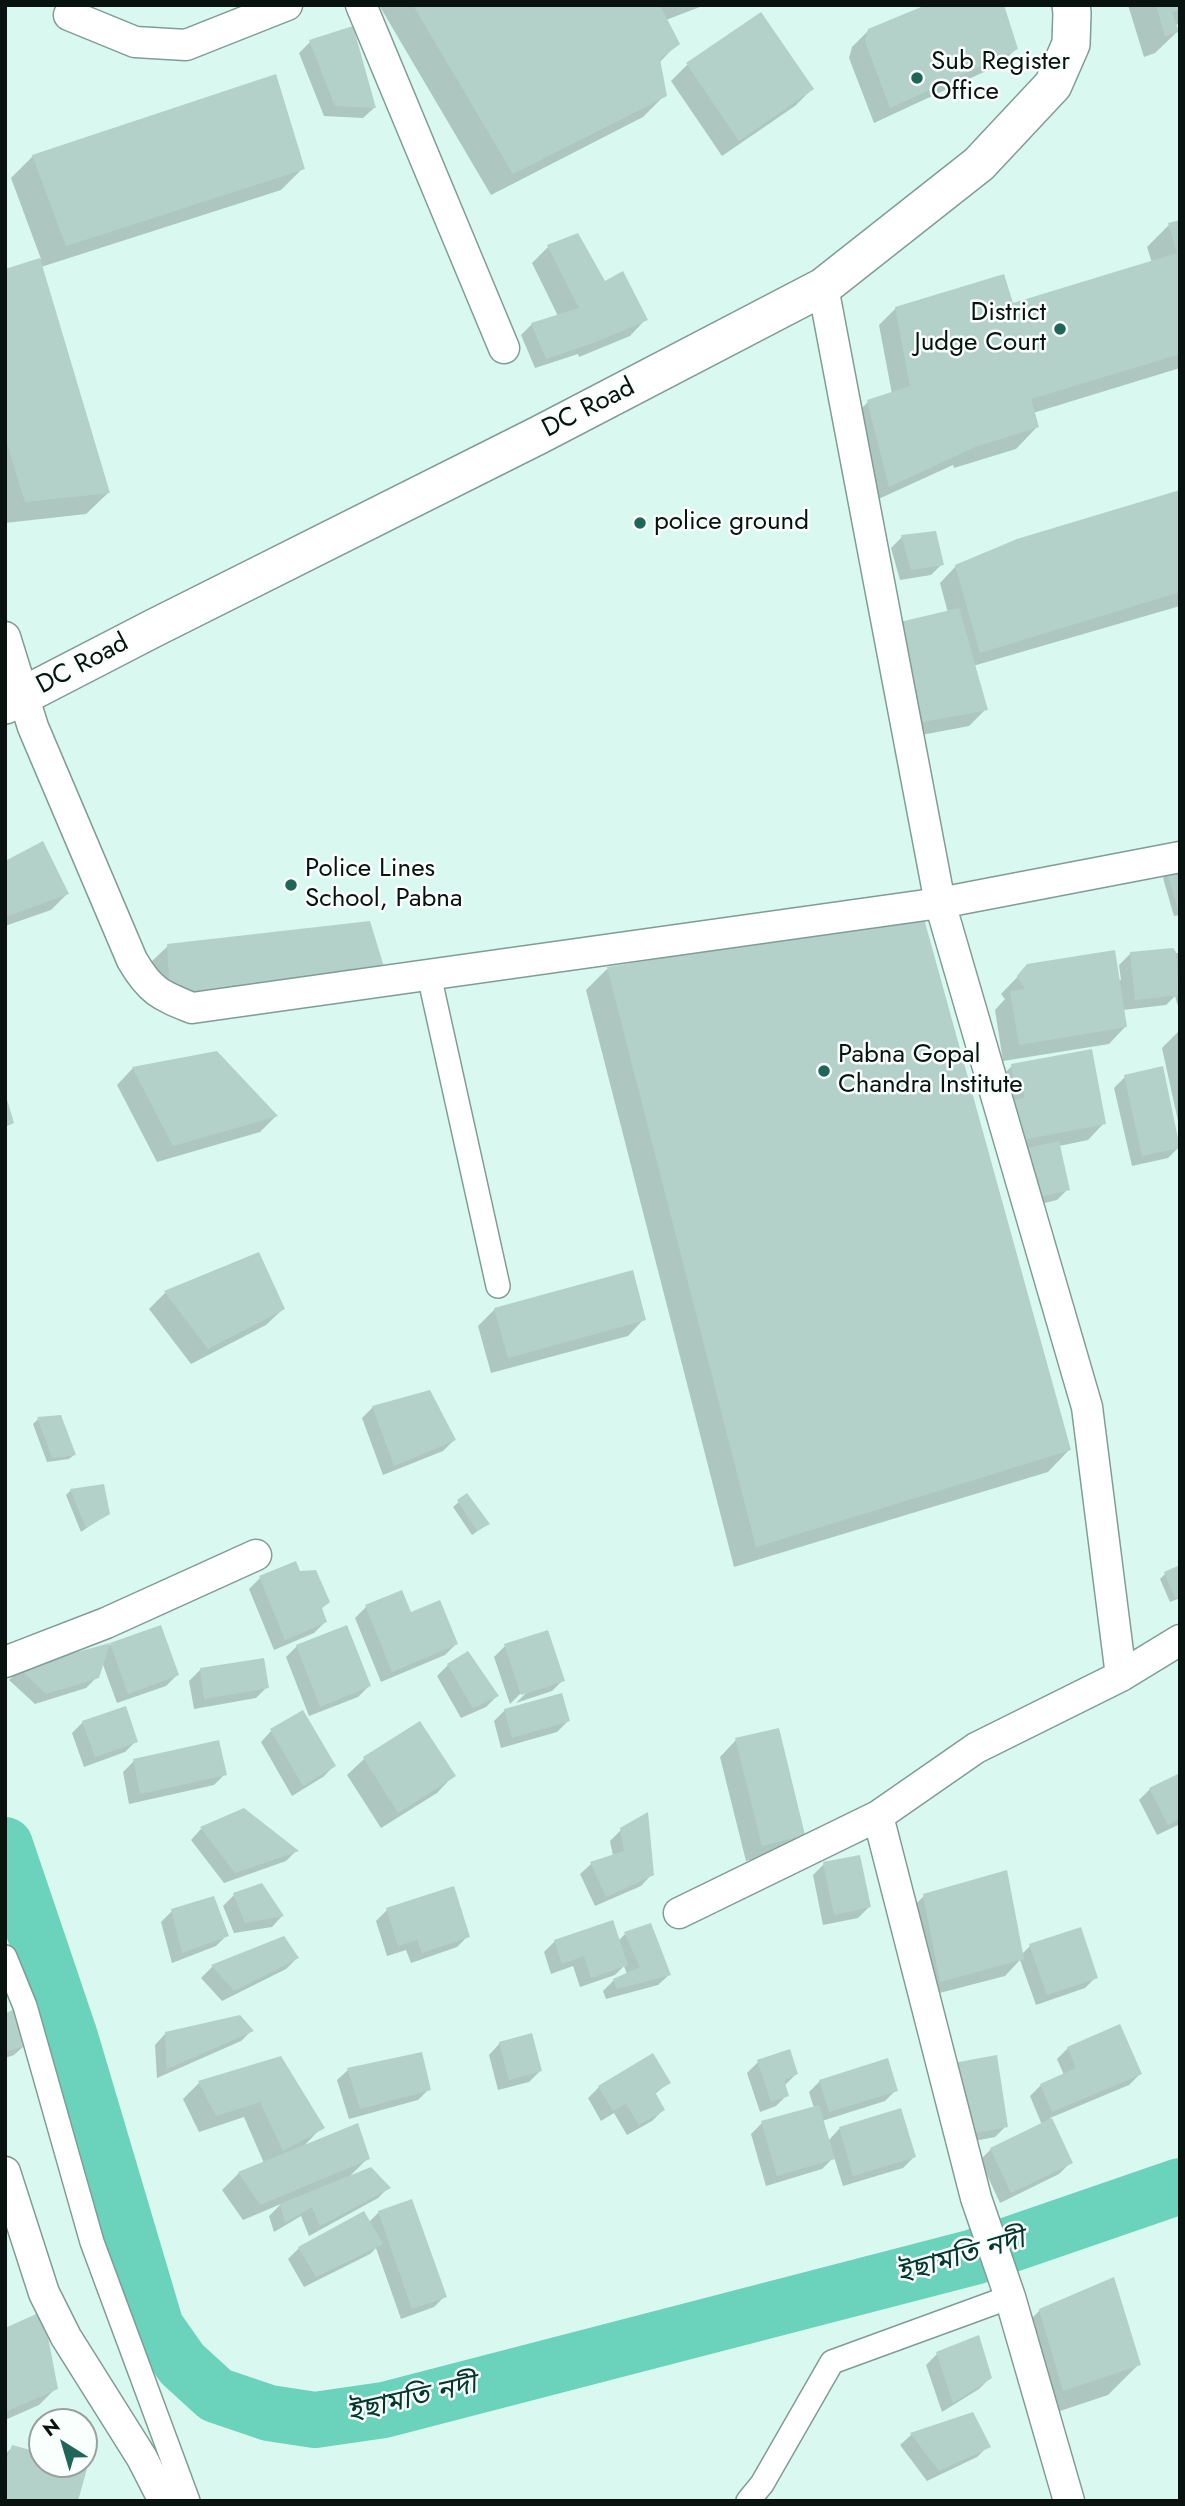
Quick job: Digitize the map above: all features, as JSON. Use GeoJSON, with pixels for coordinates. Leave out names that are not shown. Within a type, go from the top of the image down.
{"type":"FeatureCollection","features":[{"type":"Feature","properties":{"kind":"street"},"geometry":{"type":"LineString","coordinates":[[69,15],[135,42],[186,45],[287,5]]}},
{"type":"Feature","properties":{"kind":"street"},"geometry":{"type":"LineString","coordinates":[[361,5],[504,348]]}},
{"type":"Feature","properties":{"kind":"street","name":"DC Road"},"geometry":{"type":"LineString","coordinates":[[22,708],[154,628],[551,429],[823,287],[979,164],[1053,85],[1071,44],[1071,5]]}},
{"type":"Feature","properties":{"kind":"street"},"geometry":{"type":"LineString","coordinates":[[823,287],[940,903],[1087,1407],[1121,1676]]}},
{"type":"Feature","properties":{"kind":"street"},"geometry":{"type":"LineString","coordinates":[[5,637],[22,708],[132,960],[158,995],[192,1008],[940,903],[1180,857]]}},
{"type":"Feature","properties":{"kind":"street"},"geometry":{"type":"LineString","coordinates":[[429,975],[498,1286]]}},
{"type":"Feature","properties":{"kind":"street"},"geometry":{"type":"LineString","coordinates":[[5,1662],[106,1623],[256,1555]]}},
{"type":"Feature","properties":{"kind":"street"},"geometry":{"type":"LineString","coordinates":[[679,1913],[878,1816],[976,1748],[1121,1676],[1180,1640]]}},
{"type":"Feature","properties":{"kind":"street"},"geometry":{"type":"LineString","coordinates":[[878,1816],[976,2198],[1009,2296],[1069,2501]]}},
{"type":"Feature","properties":{"kind":"street"},"geometry":{"type":"LineString","coordinates":[[5,1957],[25,2007],[93,2242],[188,2501]]}},
{"type":"Feature","properties":{"kind":"street"},"geometry":{"type":"LineString","coordinates":[[5,2172],[44,2293],[66,2337],[142,2458],[164,2501]]}},
{"type":"Feature","properties":{"kind":"street"},"geometry":{"type":"LineString","coordinates":[[748,2501],[762,2484],[832,2362],[1009,2296]]}},
{"type":"Feature","properties":{"kind":"building"},"geometry":{"type":"Polygon","coordinates":[[[413,5],[660,5],[680,44],[660,59],[667,96],[513,174],[413,5]]]}},
{"type":"Feature","properties":{"kind":"building","name":"Sub Register Office"},"geometry":{"type":"Polygon","coordinates":[[[926,5],[1004,5],[1018,49],[890,108],[865,41],[868,29],[926,5]]]}},
{"type":"Feature","properties":{"kind":"building"},"geometry":{"type":"Polygon","coordinates":[[[1156,5],[1180,5],[1180,10],[1172,12],[1179,32],[1165,36],[1156,5]]]}},
{"type":"Feature","properties":{"kind":"building"},"geometry":{"type":"Polygon","coordinates":[[[761,12],[814,89],[739,141],[686,63],[761,12]]]}},
{"type":"Feature","properties":{"kind":"building"},"geometry":{"type":"Polygon","coordinates":[[[353,26],[376,108],[335,106],[309,40],[353,26]]]}},
{"type":"Feature","properties":{"kind":"building"},"geometry":{"type":"Polygon","coordinates":[[[276,74],[305,169],[66,246],[32,155],[276,74]]]}},
{"type":"Feature","properties":{"kind":"building","name":"District Judge Court"},"geometry":{"type":"Polygon","coordinates":[[[1180,220],[1180,354],[1031,399],[1039,427],[975,447],[889,487],[867,400],[910,386],[895,307],[1004,274],[1013,303],[1177,253],[1168,223],[1180,220]]]}},
{"type":"Feature","properties":{"kind":"building"},"geometry":{"type":"Polygon","coordinates":[[[578,233],[605,281],[623,271],[648,320],[546,359],[531,323],[579,308],[547,245],[578,233]]]}},
{"type":"Feature","properties":{"kind":"building"},"geometry":{"type":"Polygon","coordinates":[[[40,258],[110,493],[25,502],[5,437],[5,269],[40,258]]]}},
{"type":"Feature","properties":{"kind":"building"},"geometry":{"type":"Polygon","coordinates":[[[1180,490],[1180,592],[980,653],[955,565],[1017,539],[1180,490]]]}},
{"type":"Feature","properties":{"kind":"building"},"geometry":{"type":"Polygon","coordinates":[[[936,531],[944,565],[911,570],[901,535],[936,531]]]}},
{"type":"Feature","properties":{"kind":"building"},"geometry":{"type":"Polygon","coordinates":[[[959,608],[988,710],[923,722],[900,622],[959,608]]]}},
{"type":"Feature","properties":{"kind":"building"},"geometry":{"type":"Polygon","coordinates":[[[43,841],[69,894],[5,917],[5,861],[43,841]]]}},
{"type":"Feature","properties":{"kind":"building"},"geometry":{"type":"Polygon","coordinates":[[[1180,868],[1180,913],[1179,914],[1167,871],[1180,868]]]}},
{"type":"Feature","properties":{"kind":"building","name":"Pabna Gopal Chandra Institute"},"geometry":{"type":"Polygon","coordinates":[[[923,915],[1071,1450],[756,1547],[607,967],[923,915]]]}},
{"type":"Feature","properties":{"kind":"building"},"geometry":{"type":"Polygon","coordinates":[[[370,921],[385,970],[170,994],[167,944],[370,921]]]}},
{"type":"Feature","properties":{"kind":"building"},"geometry":{"type":"Polygon","coordinates":[[[1173,948],[1176,952],[1179,995],[1135,1000],[1130,952],[1173,948]]]}},
{"type":"Feature","properties":{"kind":"building"},"geometry":{"type":"Polygon","coordinates":[[[1115,950],[1127,1027],[1019,1045],[1010,991],[1025,989],[1017,976],[1027,964],[1115,950]]]}},
{"type":"Feature","properties":{"kind":"building"},"geometry":{"type":"Polygon","coordinates":[[[1092,1049],[1106,1124],[1022,1140],[1014,1100],[1024,1098],[1023,1085],[1015,1087],[1011,1064],[1092,1049]]]}},
{"type":"Feature","properties":{"kind":"building"},"geometry":{"type":"Polygon","coordinates":[[[217,1051],[278,1116],[173,1146],[132,1067],[217,1051]]]}},
{"type":"Feature","properties":{"kind":"building"},"geometry":{"type":"Polygon","coordinates":[[[1163,1066],[1180,1148],[1142,1156],[1124,1075],[1163,1066]]]}},
{"type":"Feature","properties":{"kind":"building"},"geometry":{"type":"Polygon","coordinates":[[[5,1093],[14,1123],[5,1127],[5,1093]]]}},
{"type":"Feature","properties":{"kind":"building"},"geometry":{"type":"Polygon","coordinates":[[[1059,1141],[1070,1190],[1031,1199],[1020,1150],[1059,1141]]]}},
{"type":"Feature","properties":{"kind":"building"},"geometry":{"type":"Polygon","coordinates":[[[259,1252],[285,1309],[208,1349],[164,1291],[259,1252]]]}},
{"type":"Feature","properties":{"kind":"building"},"geometry":{"type":"Polygon","coordinates":[[[633,1270],[646,1320],[508,1358],[494,1308],[633,1270]]]}},
{"type":"Feature","properties":{"kind":"building"},"geometry":{"type":"Polygon","coordinates":[[[430,1390],[456,1440],[394,1466],[372,1406],[430,1390]]]}},
{"type":"Feature","properties":{"kind":"building"},"geometry":{"type":"Polygon","coordinates":[[[61,1415],[76,1455],[52,1458],[37,1417],[61,1415]]]}},
{"type":"Feature","properties":{"kind":"building"},"geometry":{"type":"Polygon","coordinates":[[[104,1484],[110,1514],[86,1528],[70,1489],[104,1484]]]}},
{"type":"Feature","properties":{"kind":"building"},"geometry":{"type":"Polygon","coordinates":[[[467,1493],[490,1524],[477,1531],[457,1500],[467,1493]]]}},
{"type":"Feature","properties":{"kind":"building"},"geometry":{"type":"Polygon","coordinates":[[[296,1561],[300,1571],[316,1570],[330,1602],[322,1608],[327,1622],[285,1640],[259,1576],[296,1561]]]}},
{"type":"Feature","properties":{"kind":"building"},"geometry":{"type":"Polygon","coordinates":[[[1180,1565],[1180,1596],[1175,1598],[1164,1572],[1180,1565]]]}},
{"type":"Feature","properties":{"kind":"building"},"geometry":{"type":"Polygon","coordinates":[[[402,1590],[411,1612],[440,1600],[458,1644],[392,1672],[365,1605],[402,1590]]]}},
{"type":"Feature","properties":{"kind":"building"},"geometry":{"type":"Polygon","coordinates":[[[161,1625],[179,1675],[128,1694],[110,1643],[161,1625]]]}},
{"type":"Feature","properties":{"kind":"building"},"geometry":{"type":"Polygon","coordinates":[[[347,1625],[371,1686],[320,1707],[296,1645],[347,1625]]]}},
{"type":"Feature","properties":{"kind":"building"},"geometry":{"type":"Polygon","coordinates":[[[548,1630],[565,1681],[521,1695],[504,1644],[548,1630]]]}},
{"type":"Feature","properties":{"kind":"building"},"geometry":{"type":"Polygon","coordinates":[[[110,1643],[99,1678],[46,1694],[19,1668],[110,1643]]]}},
{"type":"Feature","properties":{"kind":"building"},"geometry":{"type":"Polygon","coordinates":[[[468,1651],[499,1696],[473,1708],[447,1664],[468,1651]]]}},
{"type":"Feature","properties":{"kind":"building"},"geometry":{"type":"Polygon","coordinates":[[[264,1658],[269,1688],[204,1699],[200,1668],[264,1658]]]}},
{"type":"Feature","properties":{"kind":"building"},"geometry":{"type":"Polygon","coordinates":[[[562,1693],[570,1721],[512,1738],[504,1709],[562,1693]]]}},
{"type":"Feature","properties":{"kind":"building"},"geometry":{"type":"Polygon","coordinates":[[[126,1706],[138,1742],[95,1757],[82,1721],[126,1706]]]}},
{"type":"Feature","properties":{"kind":"building"},"geometry":{"type":"Polygon","coordinates":[[[303,1710],[336,1766],[303,1786],[270,1729],[303,1710]]]}},
{"type":"Feature","properties":{"kind":"building"},"geometry":{"type":"Polygon","coordinates":[[[420,1721],[456,1776],[398,1813],[363,1757],[420,1721]]]}},
{"type":"Feature","properties":{"kind":"building"},"geometry":{"type":"Polygon","coordinates":[[[779,1728],[805,1835],[762,1846],[735,1738],[779,1728]]]}},
{"type":"Feature","properties":{"kind":"building"},"geometry":{"type":"Polygon","coordinates":[[[219,1740],[227,1775],[140,1794],[133,1759],[219,1740]]]}},
{"type":"Feature","properties":{"kind":"building"},"geometry":{"type":"Polygon","coordinates":[[[1180,1773],[1180,1819],[1168,1825],[1149,1788],[1180,1773]]]}},
{"type":"Feature","properties":{"kind":"building"},"geometry":{"type":"Polygon","coordinates":[[[244,1808],[299,1851],[235,1873],[200,1827],[244,1808]]]}},
{"type":"Feature","properties":{"kind":"building"},"geometry":{"type":"Polygon","coordinates":[[[648,1812],[654,1875],[606,1897],[590,1862],[624,1851],[620,1828],[648,1812]]]}},
{"type":"Feature","properties":{"kind":"building"},"geometry":{"type":"Polygon","coordinates":[[[860,1855],[871,1907],[834,1915],[823,1862],[860,1855]]]}},
{"type":"Feature","properties":{"kind":"building"},"geometry":{"type":"Polygon","coordinates":[[[1007,1870],[1024,1959],[940,1982],[923,1894],[1007,1870]]]}},
{"type":"Feature","properties":{"kind":"building"},"geometry":{"type":"Polygon","coordinates":[[[262,1883],[284,1916],[245,1923],[233,1893],[262,1883]]]}},
{"type":"Feature","properties":{"kind":"building"},"geometry":{"type":"Polygon","coordinates":[[[454,1886],[470,1937],[422,1953],[417,1940],[398,1946],[386,1908],[454,1886]]]}},
{"type":"Feature","properties":{"kind":"building"},"geometry":{"type":"Polygon","coordinates":[[[214,1896],[229,1936],[182,1953],[171,1909],[214,1896]]]}},
{"type":"Feature","properties":{"kind":"building"},"geometry":{"type":"Polygon","coordinates":[[[613,1920],[628,1965],[591,1978],[584,1956],[562,1964],[554,1940],[613,1920]]]}},
{"type":"Feature","properties":{"kind":"building"},"geometry":{"type":"Polygon","coordinates":[[[651,1923],[671,1975],[617,1989],[613,1979],[640,1967],[624,1932],[651,1923]]]}},
{"type":"Feature","properties":{"kind":"building"},"geometry":{"type":"Polygon","coordinates":[[[1081,1927],[1098,1978],[1047,1995],[1029,1944],[1081,1927]]]}},
{"type":"Feature","properties":{"kind":"building"},"geometry":{"type":"Polygon","coordinates":[[[284,1936],[299,1958],[234,1991],[211,1965],[284,1936]]]}},
{"type":"Feature","properties":{"kind":"building"},"geometry":{"type":"Polygon","coordinates":[[[16,2008],[28,2045],[5,2052],[5,2014],[16,2008]]]}},
{"type":"Feature","properties":{"kind":"building"},"geometry":{"type":"Polygon","coordinates":[[[240,2015],[254,2031],[167,2069],[165,2032],[240,2015]]]}},
{"type":"Feature","properties":{"kind":"building"},"geometry":{"type":"Polygon","coordinates":[[[1120,2024],[1142,2074],[1052,2112],[1040,2084],[1076,2068],[1067,2047],[1120,2024]]]}},
{"type":"Feature","properties":{"kind":"building"},"geometry":{"type":"Polygon","coordinates":[[[532,2033],[542,2071],[509,2080],[499,2042],[532,2033]]]}},
{"type":"Feature","properties":{"kind":"building"},"geometry":{"type":"Polygon","coordinates":[[[790,2049],[798,2074],[784,2080],[789,2096],[771,2102],[757,2060],[790,2049]]]}},
{"type":"Feature","properties":{"kind":"building"},"geometry":{"type":"Polygon","coordinates":[[[422,2052],[431,2090],[360,2109],[347,2068],[422,2052]]]}},
{"type":"Feature","properties":{"kind":"building"},"geometry":{"type":"Polygon","coordinates":[[[653,2053],[671,2083],[655,2092],[665,2110],[639,2125],[626,2104],[613,2111],[598,2086],[653,2053]]]}},
{"type":"Feature","properties":{"kind":"building"},"geometry":{"type":"Polygon","coordinates":[[[997,2055],[1008,2127],[970,2134],[953,2063],[997,2055]]]}},
{"type":"Feature","properties":{"kind":"building"},"geometry":{"type":"Polygon","coordinates":[[[281,2056],[325,2128],[283,2151],[260,2102],[216,2116],[198,2081],[281,2056]]]}},
{"type":"Feature","properties":{"kind":"building"},"geometry":{"type":"Polygon","coordinates":[[[888,2058],[898,2091],[829,2112],[819,2080],[888,2058]]]}},
{"type":"Feature","properties":{"kind":"building"},"geometry":{"type":"Polygon","coordinates":[[[819,2105],[835,2159],[777,2176],[761,2121],[819,2105]]]}},
{"type":"Feature","properties":{"kind":"building"},"geometry":{"type":"Polygon","coordinates":[[[901,2108],[916,2157],[853,2176],[839,2127],[901,2108]]]}},
{"type":"Feature","properties":{"kind":"building"},"geometry":{"type":"Polygon","coordinates":[[[1052,2118],[1073,2163],[1011,2193],[990,2148],[1052,2118]]]}},
{"type":"Feature","properties":{"kind":"building"},"geometry":{"type":"Polygon","coordinates":[[[358,2123],[370,2159],[260,2205],[238,2172],[358,2123]]]}},
{"type":"Feature","properties":{"kind":"building"},"geometry":{"type":"Polygon","coordinates":[[[371,2167],[391,2188],[320,2226],[312,2207],[285,2223],[280,2204],[371,2167]]]}},
{"type":"Feature","properties":{"kind":"building"},"geometry":{"type":"Polygon","coordinates":[[[412,2199],[447,2297],[412,2309],[378,2211],[412,2199]]]}},
{"type":"Feature","properties":{"kind":"building"},"geometry":{"type":"Polygon","coordinates":[[[364,2211],[383,2244],[316,2277],[298,2247],[364,2211]]]}},
{"type":"Feature","properties":{"kind":"building"},"geometry":{"type":"Polygon","coordinates":[[[1114,2277],[1141,2365],[1063,2391],[1039,2309],[1114,2277]]]}},
{"type":"Feature","properties":{"kind":"building"},"geometry":{"type":"Polygon","coordinates":[[[43,2311],[58,2389],[5,2412],[5,2328],[43,2311]]]}},
{"type":"Feature","properties":{"kind":"building"},"geometry":{"type":"Polygon","coordinates":[[[979,2335],[992,2378],[953,2403],[936,2352],[979,2335]]]}},
{"type":"Feature","properties":{"kind":"building"},"geometry":{"type":"Polygon","coordinates":[[[973,2412],[991,2447],[939,2471],[910,2433],[973,2412]]]}},
{"type":"Feature","properties":{"kind":"building"},"geometry":{"type":"Polygon","coordinates":[[[12,2445],[28,2449],[28,2478],[84,2478],[78,2501],[5,2501],[5,2463],[12,2445]]]}},
{"type":"Feature","properties":{"kind":"waterway","name":"ইছামতি নদী"},"geometry":{"type":"LineString","coordinates":[[5,1845],[70,2037],[156,2327],[182,2364],[216,2395],[269,2413],[315,2420],[384,2410],[974,2257],[1180,2186]]}},
{"type":"Feature","properties":{"kind":"place","name":"Sub Register Office"},"geometry":{"type":"Point","coordinates":[917,78]}},
{"type":"Feature","properties":{"kind":"place","name":"District Judge Court"},"geometry":{"type":"Point","coordinates":[1060,329]}},
{"type":"Feature","properties":{"kind":"place","name":"police ground"},"geometry":{"type":"Point","coordinates":[640,523]}},
{"type":"Feature","properties":{"kind":"place","name":"Police Lines School, Pabna"},"geometry":{"type":"Point","coordinates":[291,885]}},
{"type":"Feature","properties":{"kind":"place","name":"Pabna Gopal Chandra Institute"},"geometry":{"type":"Point","coordinates":[824,1071]}}]}
